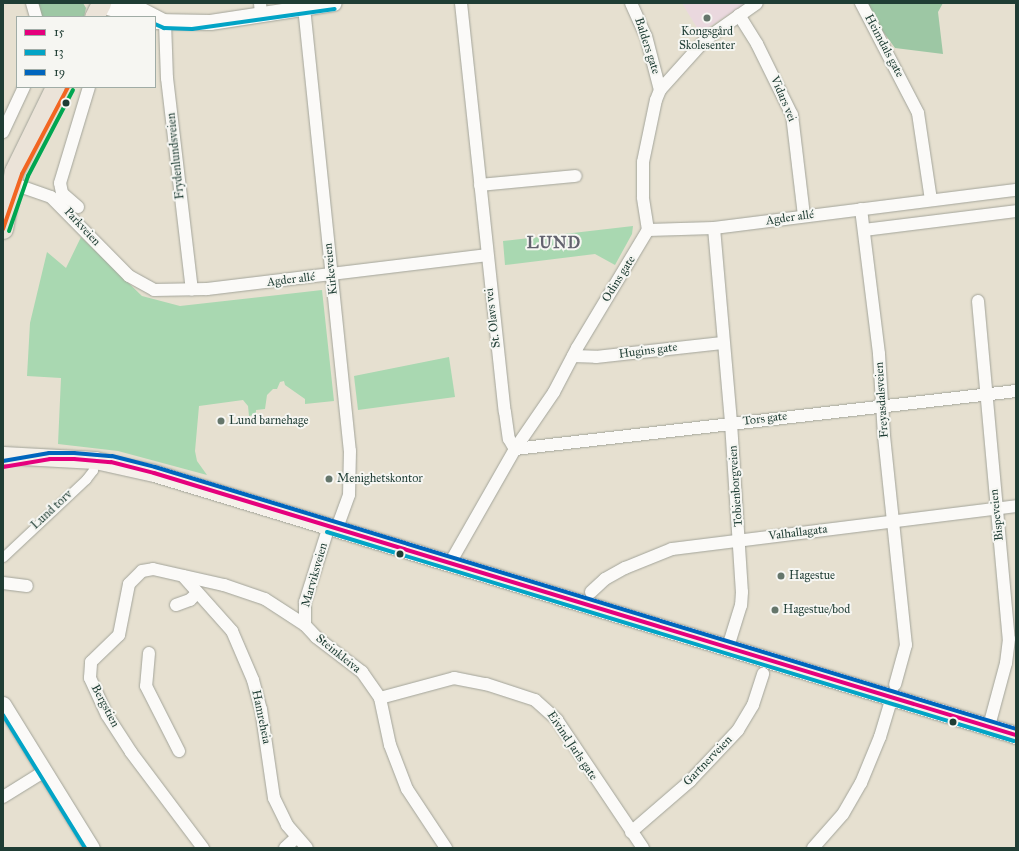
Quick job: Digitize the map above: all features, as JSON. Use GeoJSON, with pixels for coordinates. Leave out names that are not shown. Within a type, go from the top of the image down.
{"type":"FeatureCollection","features":[{"type":"Feature","properties":{"kind":"main road"},"geometry":{"type":"LineString","coordinates":[[4,224],[26,144],[54,88]]}},
{"type":"Feature","properties":{"kind":"main road"},"geometry":{"type":"LineString","coordinates":[[15,184],[67,88]]}},
{"type":"Feature","properties":{"kind":"main road","name":"Marviksveien"},"geometry":{"type":"LineString","coordinates":[[3,456],[27,455],[50,459],[95,460],[154,472],[450,563],[728,646],[893,691],[1016,735]]}},
{"type":"Feature","properties":{"kind":"main road","name":"Marviksveien"},"geometry":{"type":"LineString","coordinates":[[3,467],[50,459]]}},
{"type":"Feature","properties":{"kind":"street"},"geometry":{"type":"LineString","coordinates":[[32,3],[36,16]]}},
{"type":"Feature","properties":{"kind":"street"},"geometry":{"type":"LineString","coordinates":[[128,3],[145,16]]}},
{"type":"Feature","properties":{"kind":"street"},"geometry":{"type":"LineString","coordinates":[[160,27],[210,22],[260,9],[304,8],[334,3]]}},
{"type":"Feature","properties":{"kind":"street","name":"St. Olavs vei"},"geometry":{"type":"LineString","coordinates":[[460,3],[504,412],[509,439],[515,449]]}},
{"type":"Feature","properties":{"kind":"street","name":"Balders gate"},"geometry":{"type":"LineString","coordinates":[[631,3],[646,36],[660,90]]}},
{"type":"Feature","properties":{"kind":"street"},"geometry":{"type":"LineString","coordinates":[[648,230],[643,197],[643,162],[656,100],[660,90],[706,39],[757,3]]}},
{"type":"Feature","properties":{"kind":"street","name":"Heimdals gate"},"geometry":{"type":"LineString","coordinates":[[861,3],[907,89],[922,125],[931,200]]}},
{"type":"Feature","properties":{"kind":"street"},"geometry":{"type":"LineString","coordinates":[[103,8],[136,16]]}},
{"type":"Feature","properties":{"kind":"street","name":"Kirkeveien"},"geometry":{"type":"LineString","coordinates":[[304,8],[351,477],[349,494],[333,527]]}},
{"type":"Feature","properties":{"kind":"street","name":"Vidars vei"},"geometry":{"type":"LineString","coordinates":[[739,15],[757,44],[792,115],[804,215]]}},
{"type":"Feature","properties":{"kind":"street","name":"Frydenlundsveien"},"geometry":{"type":"LineString","coordinates":[[160,27],[192,290]]}},
{"type":"Feature","properties":{"kind":"street"},"geometry":{"type":"LineString","coordinates":[[3,132],[24,88]]}},
{"type":"Feature","properties":{"kind":"street"},"geometry":{"type":"LineString","coordinates":[[78,207],[62,193],[60,183],[89,88]]}},
{"type":"Feature","properties":{"kind":"street"},"geometry":{"type":"LineString","coordinates":[[480,185],[576,176]]}},
{"type":"Feature","properties":{"kind":"street","name":"Parkveien"},"geometry":{"type":"LineString","coordinates":[[15,184],[44,193],[57,202],[129,276],[144,286]]}},
{"type":"Feature","properties":{"kind":"street","name":"Agder allé"},"geometry":{"type":"LineString","coordinates":[[648,230],[714,228],[804,215],[1016,190]]}},
{"type":"Feature","properties":{"kind":"street","name":"Freyasdalsveien"},"geometry":{"type":"LineString","coordinates":[[813,848],[843,814],[861,783],[880,737],[906,645],[882,406],[879,354],[861,209]]}},
{"type":"Feature","properties":{"kind":"street"},"geometry":{"type":"LineString","coordinates":[[864,230],[1016,210]]}},
{"type":"Feature","properties":{"kind":"street","name":"Tobienborgveien"},"geometry":{"type":"LineString","coordinates":[[714,228],[722,343],[731,423],[739,540],[741,605],[728,646]]}},
{"type":"Feature","properties":{"kind":"street","name":"Odins gate"},"geometry":{"type":"LineString","coordinates":[[450,563],[515,449],[525,438],[648,230]]}},
{"type":"Feature","properties":{"kind":"street","name":"Agder allé"},"geometry":{"type":"LineString","coordinates":[[144,286],[166,291],[192,290],[331,275],[486,255]]}},
{"type":"Feature","properties":{"kind":"street","name":"Bispeveien"},"geometry":{"type":"LineString","coordinates":[[978,301],[988,395],[996,508],[1009,650],[989,726]]}},
{"type":"Feature","properties":{"kind":"street","name":"Hugins gate"},"geometry":{"type":"LineString","coordinates":[[573,356],[596,357],[722,343]]}},
{"type":"Feature","properties":{"kind":"street","name":"Tors gate"},"geometry":{"type":"LineString","coordinates":[[515,449],[731,423],[1016,392]]}},
{"type":"Feature","properties":{"kind":"street","name":"Lund torv"},"geometry":{"type":"LineString","coordinates":[[3,557],[86,479],[93,470],[95,460]]}},
{"type":"Feature","properties":{"kind":"street","name":"Valhallagata"},"geometry":{"type":"LineString","coordinates":[[591,592],[605,579],[660,552],[739,540],[1016,506]]}},
{"type":"Feature","properties":{"kind":"street","name":"Marviksveien"},"geometry":{"type":"LineString","coordinates":[[305,625],[305,602],[333,527]]}},
{"type":"Feature","properties":{"kind":"street","name":"Steinkleiva"},"geometry":{"type":"LineString","coordinates":[[157,569],[251,593],[305,625],[316,637],[362,672],[380,698],[387,734],[402,779],[423,816],[446,848]]}},
{"type":"Feature","properties":{"kind":"street","name":"Bergstien"},"geometry":{"type":"LineString","coordinates":[[157,569],[142,571],[129,584],[119,635],[91,662],[90,678],[107,714],[131,752],[203,848]]}},
{"type":"Feature","properties":{"kind":"street","name":"Hamreheia"},"geometry":{"type":"LineString","coordinates":[[183,576],[197,593],[228,624],[248,668],[261,709],[274,798],[287,824],[297,838],[307,848]]}},
{"type":"Feature","properties":{"kind":"street"},"geometry":{"type":"LineString","coordinates":[[3,583],[26,586]]}},
{"type":"Feature","properties":{"kind":"street"},"geometry":{"type":"LineString","coordinates":[[176,605],[190,600],[197,593]]}},
{"type":"Feature","properties":{"kind":"street"},"geometry":{"type":"LineString","coordinates":[[149,653],[146,686],[178,751]]}},
{"type":"Feature","properties":{"kind":"street","name":"Gartnerveien"},"geometry":{"type":"LineString","coordinates":[[631,832],[690,780],[738,730],[754,705],[763,674]]}},
{"type":"Feature","properties":{"kind":"street","name":"Eivind Jarls gate"},"geometry":{"type":"LineString","coordinates":[[380,698],[413,691],[454,678],[486,684],[535,700],[557,720],[643,848]]}},
{"type":"Feature","properties":{"kind":"street"},"geometry":{"type":"LineString","coordinates":[[3,704],[92,848]]}},
{"type":"Feature","properties":{"kind":"street"},"geometry":{"type":"LineString","coordinates":[[5,793],[45,771]]}},
{"type":"Feature","properties":{"kind":"street"},"geometry":{"type":"LineString","coordinates":[[285,848],[297,838]]}},
{"type":"Feature","properties":{"kind":"shaded area","name":"Kongsgård Skolesenter"},"geometry":{"type":"Polygon","coordinates":[[[682,3],[746,3],[700,33],[682,3]]]}},
{"type":"Feature","properties":{"kind":"green space"},"geometry":{"type":"Polygon","coordinates":[[[32,3],[83,3],[86,8],[84,16],[36,16],[32,3]]]}},
{"type":"Feature","properties":{"kind":"green space"},"geometry":{"type":"Polygon","coordinates":[[[862,3],[943,3],[938,12],[943,54],[895,48],[862,3]]]}},
{"type":"Feature","properties":{"kind":"green space"},"geometry":{"type":"Polygon","coordinates":[[[633,226],[632,234],[615,265],[595,254],[505,265],[503,241],[633,226]]]}},
{"type":"Feature","properties":{"kind":"green space"},"geometry":{"type":"Polygon","coordinates":[[[81,237],[142,296],[180,306],[322,290],[334,401],[305,404],[305,399],[285,385],[284,381],[280,382],[277,389],[273,389],[267,395],[265,409],[256,410],[256,415],[249,416],[248,406],[243,400],[199,406],[195,451],[197,461],[207,475],[118,451],[58,444],[61,378],[27,376],[30,323],[47,252],[66,268],[81,237]]]}},
{"type":"Feature","properties":{"kind":"green space"},"geometry":{"type":"Polygon","coordinates":[[[449,357],[455,397],[358,410],[354,376],[449,357]]]}},
{"type":"Feature","properties":{"kind":"transit line","name":"13"},"geometry":{"type":"LineString","coordinates":[[156,24],[164,28],[192,29],[335,9]]}},
{"type":"Feature","properties":{"kind":"transit line"},"geometry":{"type":"LineString","coordinates":[[3,229],[22,174],[67,88]]}},
{"type":"Feature","properties":{"kind":"transit line"},"geometry":{"type":"LineString","coordinates":[[9,231],[28,176],[73,90]]}},
{"type":"Feature","properties":{"kind":"transit line","name":"19"},"geometry":{"type":"LineString","coordinates":[[3,461],[49,453],[74,453],[112,456],[155,467],[1016,729]]}},
{"type":"Feature","properties":{"kind":"transit line","name":"15"},"geometry":{"type":"LineString","coordinates":[[3,467],[50,459],[74,459],[111,462],[154,473],[1016,735]]}},
{"type":"Feature","properties":{"kind":"transit line","name":"13"},"geometry":{"type":"LineString","coordinates":[[327,532],[1014,741]]}},
{"type":"Feature","properties":{"kind":"transit line","name":"13"},"geometry":{"type":"LineString","coordinates":[[3,715],[85,848]]}},
{"type":"Feature","properties":{"kind":"place","name":"Kongsgård Skolesenter"},"geometry":{"type":"Point","coordinates":[707,18]}},
{"type":"Feature","properties":{"kind":"place","name":"Lund barnehage"},"geometry":{"type":"Point","coordinates":[221,421]}},
{"type":"Feature","properties":{"kind":"place","name":"Menighetskontor"},"geometry":{"type":"Point","coordinates":[329,479]}},
{"type":"Feature","properties":{"kind":"place","name":"Hagestue"},"geometry":{"type":"Point","coordinates":[781,576]}},
{"type":"Feature","properties":{"kind":"place","name":"Hagestue/bod"},"geometry":{"type":"Point","coordinates":[775,610]}},
{"type":"Feature","properties":{"kind":"district","name":"LUND"},"geometry":{"type":"Point","coordinates":[554,243]}}]}
